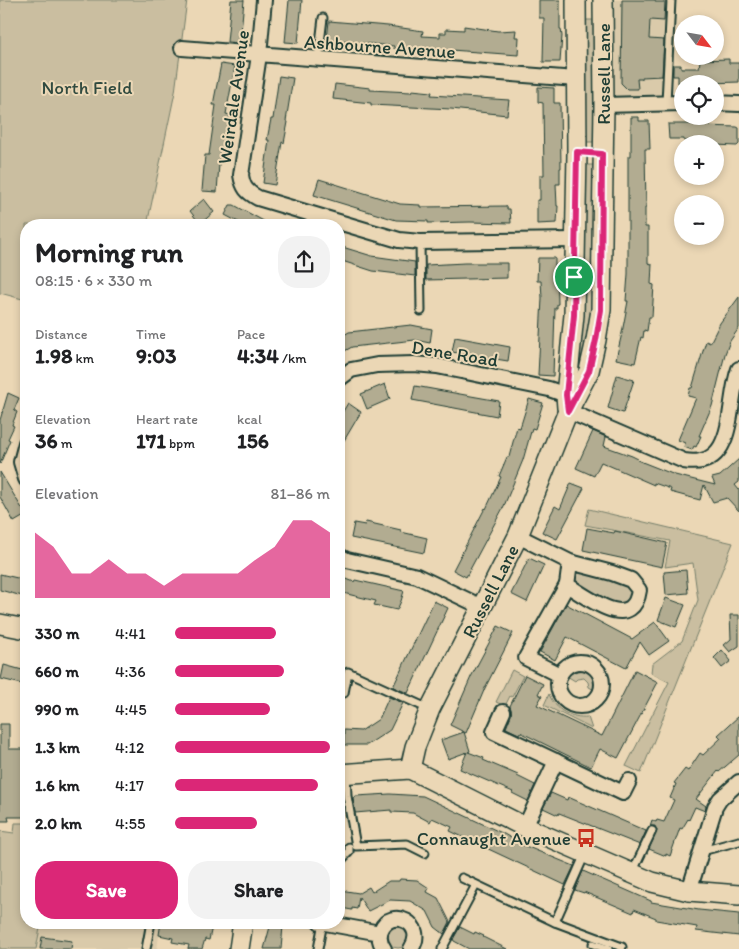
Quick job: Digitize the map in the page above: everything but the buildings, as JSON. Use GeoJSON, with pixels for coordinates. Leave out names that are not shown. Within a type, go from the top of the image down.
{"type":"FeatureCollection","features":[{"type":"Feature","properties":{"kind":"main road"},"geometry":{"type":"LineString","coordinates":[[576,5],[603,5]]}},
{"type":"Feature","properties":{"kind":"main road","name":"Russell Lane"},"geometry":{"type":"LineString","coordinates":[[567,403],[574,315],[577,152],[576,5]]}},
{"type":"Feature","properties":{"kind":"main road","name":"Russell Lane"},"geometry":{"type":"LineString","coordinates":[[410,769],[415,747],[430,709],[518,536],[567,403],[589,371],[600,317],[604,105],[603,5]]}},
{"type":"Feature","properties":{"kind":"main road"},"geometry":{"type":"LineString","coordinates":[[577,152],[602,154]]}},
{"type":"Feature","properties":{"kind":"main road"},"geometry":{"type":"LineString","coordinates":[[0,624],[20,628]]}},
{"type":"Feature","properties":{"kind":"main road"},"geometry":{"type":"LineString","coordinates":[[345,774],[410,769],[525,827],[631,874],[652,882],[689,890],[739,895]]}},
{"type":"Feature","properties":{"kind":"main road"},"geometry":{"type":"LineString","coordinates":[[239,949],[242,929]]}},
{"type":"Feature","properties":{"kind":"street","name":"Weirdale Avenue"},"geometry":{"type":"LineString","coordinates":[[264,0],[259,55],[241,175],[242,185],[248,193],[258,198],[328,219]]}},
{"type":"Feature","properties":{"kind":"street","name":"Ashbourne Avenue"},"geometry":{"type":"LineString","coordinates":[[182,48],[576,79]]}},
{"type":"Feature","properties":{"kind":"street"},"geometry":{"type":"LineString","coordinates":[[604,105],[674,103]]}},
{"type":"Feature","properties":{"kind":"street"},"geometry":{"type":"LineString","coordinates":[[724,103],[739,104]]}},
{"type":"Feature","properties":{"kind":"street","name":"Weirdale Avenue"},"geometry":{"type":"LineString","coordinates":[[345,224],[399,240],[420,242],[575,240]]}},
{"type":"Feature","properties":{"kind":"street","name":"Dene Road"},"geometry":{"type":"LineString","coordinates":[[345,375],[352,370],[377,365],[414,364],[446,368],[549,389],[567,403],[684,461],[695,463],[714,456],[721,448],[739,370]]}},
{"type":"Feature","properties":{"kind":"street"},"geometry":{"type":"LineString","coordinates":[[518,536],[570,562],[631,580],[639,590],[638,600],[633,607],[615,612],[567,585]]}},
{"type":"Feature","properties":{"kind":"street"},"geometry":{"type":"LineString","coordinates":[[345,559],[417,576],[482,608]]}},
{"type":"Feature","properties":{"kind":"street"},"geometry":{"type":"LineString","coordinates":[[560,675],[526,658],[567,585],[570,562]]}},
{"type":"Feature","properties":{"kind":"street"},"geometry":{"type":"LineString","coordinates":[[503,712],[494,732],[623,793],[628,781]]}},
{"type":"Feature","properties":{"kind":"street"},"geometry":{"type":"LineString","coordinates":[[525,827],[556,761]]}},
{"type":"Feature","properties":{"kind":"street"},"geometry":{"type":"LineString","coordinates":[[689,890],[715,807],[720,799],[739,782]]}},
{"type":"Feature","properties":{"kind":"street"},"geometry":{"type":"LineString","coordinates":[[384,949],[380,934],[382,928],[391,920],[403,920],[413,927],[417,947]]}},
{"type":"Feature","properties":{"kind":"street"},"geometry":{"type":"LineString","coordinates":[[345,927],[380,934]]}},
{"type":"Feature","properties":{"kind":"lane"},"geometry":{"type":"LineString","coordinates":[[666,103],[671,0]]}},
{"type":"Feature","properties":{"kind":"lane"},"geometry":{"type":"LineString","coordinates":[[318,60],[323,18]]}},
{"type":"Feature","properties":{"kind":"lane"},"geometry":{"type":"LineString","coordinates":[[420,242],[421,311]]}},
{"type":"Feature","properties":{"kind":"lane"},"geometry":{"type":"LineString","coordinates":[[345,687],[348,672],[430,709]]}},
{"type":"Feature","properties":{"kind":"lane"},"geometry":{"type":"LineString","coordinates":[[345,787],[356,846],[407,844],[425,853]]}},
{"type":"Feature","properties":{"kind":"lane"},"geometry":{"type":"LineString","coordinates":[[631,874],[652,831]]}},
{"type":"Feature","properties":{"kind":"lane"},"geometry":{"type":"LineString","coordinates":[[701,852],[739,841]]}},
{"type":"Feature","properties":{"kind":"lane"},"geometry":{"type":"LineString","coordinates":[[345,856],[349,852],[349,847]]}},
{"type":"Feature","properties":{"kind":"lane"},"geometry":{"type":"LineString","coordinates":[[555,922],[585,854]]}},
{"type":"Feature","properties":{"kind":"lane"},"geometry":{"type":"LineString","coordinates":[[462,878],[555,922],[622,947]]}},
{"type":"Feature","properties":{"kind":"lane"},"geometry":{"type":"LineString","coordinates":[[442,949],[476,885]]}},
{"type":"Feature","properties":{"kind":"lane"},"geometry":{"type":"LineString","coordinates":[[146,949],[149,929]]}},
{"type":"Feature","properties":{"kind":"lane"},"geometry":{"type":"LineString","coordinates":[[318,949],[321,929]]}},
{"type":"Feature","properties":{"kind":"lane"},"geometry":{"type":"LineString","coordinates":[[593,944],[608,949]]}},
{"type":"Feature","properties":{"kind":"shaded area"},"geometry":{"type":"Polygon","coordinates":[[[606,0],[671,0],[666,103],[606,102],[606,0]]]}},
{"type":"Feature","properties":{"kind":"shaded area"},"geometry":{"type":"Polygon","coordinates":[[[40,929],[160,929],[157,949],[36,949],[40,929]]]}},
{"type":"Feature","properties":{"kind":"green space","name":"North Field"},"geometry":{"type":"Polygon","coordinates":[[[0,0],[187,0],[175,92],[148,219],[20,219],[20,298],[0,293],[0,0]]]}},
{"type":"Feature","properties":{"kind":"green space"},"geometry":{"type":"Polygon","coordinates":[[[585,20],[602,20],[601,142],[584,142],[585,20]]]}},
{"type":"Feature","properties":{"kind":"green space"},"geometry":{"type":"Polygon","coordinates":[[[584,165],[600,165],[600,250],[585,368],[577,367],[584,165]]]}},
{"type":"Feature","properties":{"kind":"green space"},"geometry":{"type":"Polygon","coordinates":[[[589,509],[733,543],[641,773],[626,766],[669,682],[651,673],[652,664],[682,641],[698,600],[693,563],[665,567],[670,541],[585,525],[589,509]]]}},
{"type":"Feature","properties":{"kind":"green space"},"geometry":{"type":"Polygon","coordinates":[[[583,572],[618,580],[629,588],[632,594],[629,602],[621,606],[613,605],[574,583],[577,574],[583,572]]]}},
{"type":"Feature","properties":{"kind":"green space"},"geometry":{"type":"Polygon","coordinates":[[[512,670],[523,676],[505,706],[496,702],[512,670]]]}},
{"type":"Feature","properties":{"kind":"green space"},"geometry":{"type":"Polygon","coordinates":[[[584,670],[593,675],[597,685],[596,691],[589,687],[588,682],[584,678],[575,681],[567,676],[584,670]]]}},
{"type":"Feature","properties":{"kind":"green space"},"geometry":{"type":"Polygon","coordinates":[[[549,694],[556,705],[564,712],[570,715],[588,717],[592,729],[544,705],[549,694]]]}},
{"type":"Feature","properties":{"kind":"green space"},"geometry":{"type":"Polygon","coordinates":[[[15,823],[20,823],[20,929],[40,929],[36,949],[0,949],[0,831],[14,833],[15,823]]]}},
{"type":"Feature","properties":{"kind":"green space"},"geometry":{"type":"Polygon","coordinates":[[[398,926],[406,929],[409,937],[406,945],[398,948],[390,945],[387,937],[390,929],[398,926]]]}},
{"type":"Feature","properties":{"kind":"place","name":"Connaught Avenue"},"geometry":{"type":"Point","coordinates":[586,838]}},
{"type":"Feature","properties":{"kind":"route"},"geometry":{"type":"LineString","coordinates":[[577,152],[602,154],[601,310],[589,371],[568,411],[566,395],[574,315],[574,277],[577,152]]}}]}
